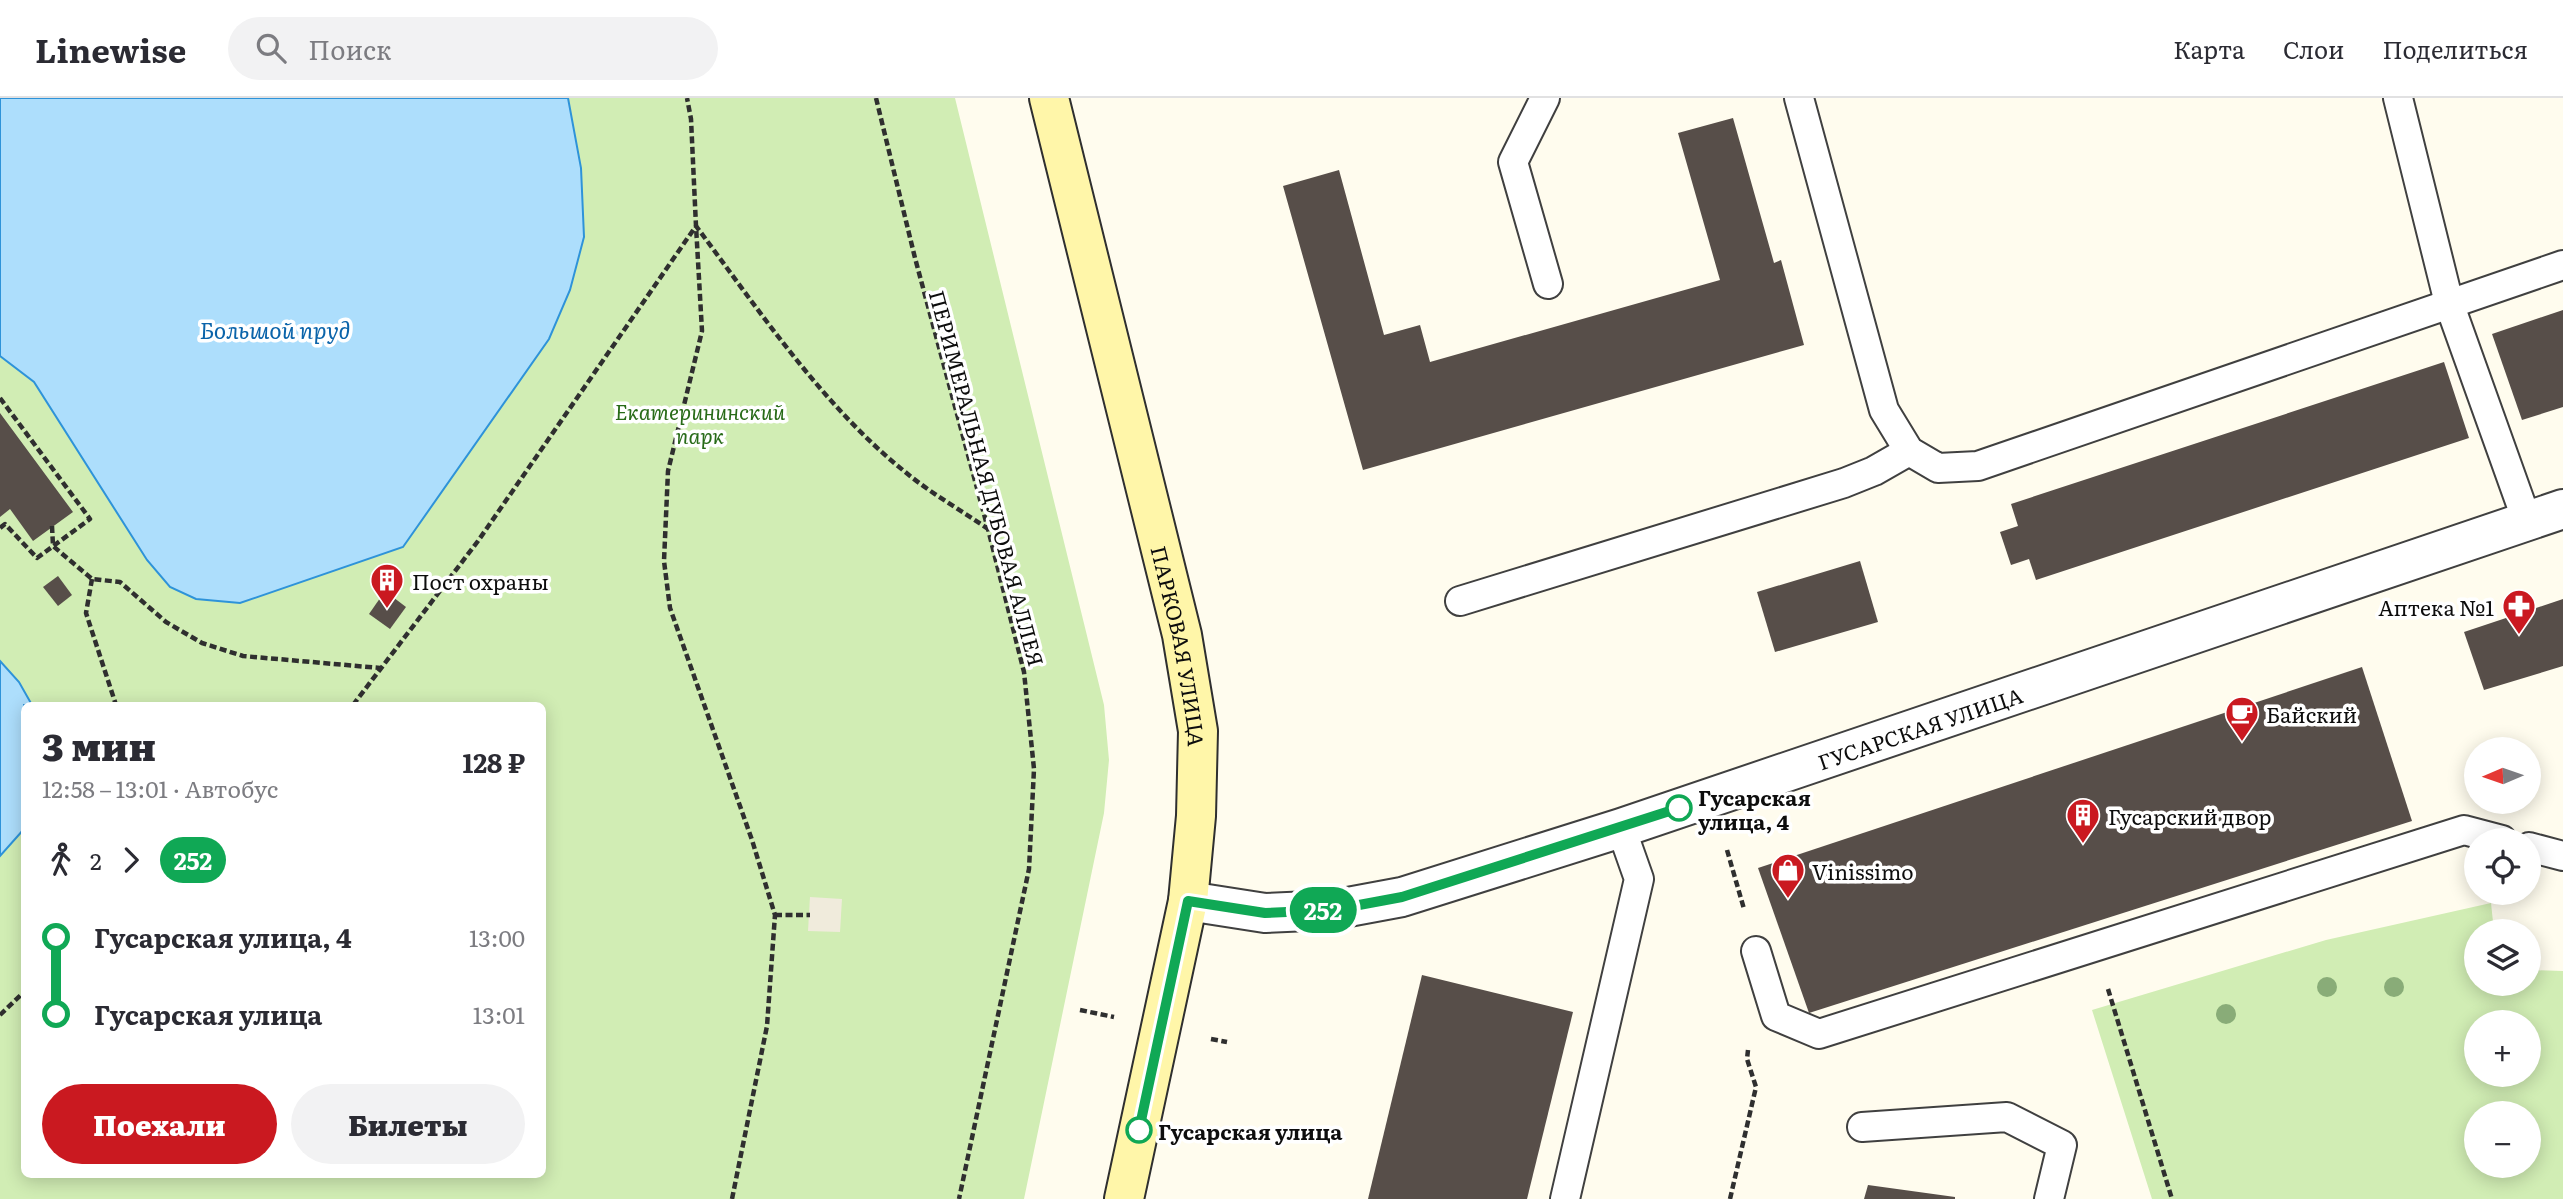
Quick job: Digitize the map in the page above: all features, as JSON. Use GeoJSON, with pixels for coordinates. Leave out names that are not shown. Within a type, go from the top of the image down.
{"type":"FeatureCollection","features":[{"type":"Feature","properties":{"kind":"main road","name":"ПАРКОВАЯ УЛИЦА"},"geometry":{"type":"LineString","coordinates":[[1049,98],[1182,635],[1198,731],[1196,816],[1188,901],[1124,1199]]}},
{"type":"Feature","properties":{"kind":"street","name":"ГУСАРСКАЯ УЛИЦА"},"geometry":{"type":"LineString","coordinates":[[1188,901],[1265,913],[1332,910],[1402,897],[1621,828],[2563,509]]}},
{"type":"Feature","properties":{"kind":"lane"},"geometry":{"type":"LineString","coordinates":[[1545,98],[1513,162],[1548,284]]}},
{"type":"Feature","properties":{"kind":"lane"},"geometry":{"type":"LineString","coordinates":[[1799,98],[1884,411],[1909,450],[1938,468],[1978,466],[2563,265]]}},
{"type":"Feature","properties":{"kind":"lane"},"geometry":{"type":"LineString","coordinates":[[2398,98],[2449,303],[2527,521]]}},
{"type":"Feature","properties":{"kind":"lane"},"geometry":{"type":"LineString","coordinates":[[1460,601],[1844,483],[1874,471],[1909,450]]}},
{"type":"Feature","properties":{"kind":"lane"},"geometry":{"type":"LineString","coordinates":[[1565,1199],[1639,879],[1621,828]]}},
{"type":"Feature","properties":{"kind":"lane"},"geometry":{"type":"LineString","coordinates":[[1756,951],[1776,1016],[1819,1034],[2464,830]]}},
{"type":"Feature","properties":{"kind":"lane"},"geometry":{"type":"LineString","coordinates":[[2541,850],[2563,856]]}},
{"type":"Feature","properties":{"kind":"lane"},"geometry":{"type":"LineString","coordinates":[[1862,1127],[2007,1117],[2062,1144],[2049,1199]]}},
{"type":"Feature","properties":{"kind":"path"},"geometry":{"type":"LineString","coordinates":[[687,98],[691,120],[702,331],[668,471],[664,561],[670,608],[752,840],[775,915],[767,1026],[732,1199]]}},
{"type":"Feature","properties":{"kind":"path","name":"ПЕРИМЕРАЛЬНАЯ ДУБОВАЯ АЛЛЕЯ"},"geometry":{"type":"LineString","coordinates":[[876,98],[915,258],[1024,672],[1034,769],[1028,869],[959,1199]]}},
{"type":"Feature","properties":{"kind":"path"},"geometry":{"type":"LineString","coordinates":[[696,226],[777,334],[852,423],[904,472],[988,529]]}},
{"type":"Feature","properties":{"kind":"path"},"geometry":{"type":"LineString","coordinates":[[356,702],[478,541],[696,226]]}},
{"type":"Feature","properties":{"kind":"path"},"geometry":{"type":"LineString","coordinates":[[0,398],[90,519],[37,558],[5,524],[0,528]]}},
{"type":"Feature","properties":{"kind":"path"},"geometry":{"type":"LineString","coordinates":[[52,526],[53,546],[92,579],[120,582],[166,622],[202,643],[243,656],[380,668]]}},
{"type":"Feature","properties":{"kind":"path"},"geometry":{"type":"LineString","coordinates":[[92,579],[86,613],[115,702]]}},
{"type":"Feature","properties":{"kind":"path"},"geometry":{"type":"LineString","coordinates":[[1727,850],[1756,951]]}},
{"type":"Feature","properties":{"kind":"path"},"geometry":{"type":"LineString","coordinates":[[775,915],[810,915]]}},
{"type":"Feature","properties":{"kind":"path"},"geometry":{"type":"LineString","coordinates":[[2094,947],[2172,1199]]}},
{"type":"Feature","properties":{"kind":"path"},"geometry":{"type":"LineString","coordinates":[[0,1015],[21,995]]}},
{"type":"Feature","properties":{"kind":"path"},"geometry":{"type":"LineString","coordinates":[[1730,1199],[1756,1087]]}},
{"type":"Feature","properties":{"kind":"green space","name":"Екатерининский парк"},"geometry":{"type":"Polygon","coordinates":[[[0,98],[955,98],[1104,705],[1109,760],[1104,813],[1024,1199],[0,1199],[0,98]]]}},
{"type":"Feature","properties":{"kind":"green space"},"geometry":{"type":"Polygon","coordinates":[[[2491,905],[2493,919],[2464,919],[2464,996],[2541,996],[2541,970],[2563,971],[2563,1199],[2152,1199],[2092,1010],[2326,940],[2491,905]]]}},
{"type":"Feature","properties":{"kind":"shaded area"},"geometry":{"type":"Polygon","coordinates":[[[810,897],[842,899],[840,932],[808,931],[810,897]]]}},
{"type":"Feature","properties":{"kind":"water","name":"Большой пруд"},"geometry":{"type":"Polygon","coordinates":[[[0,98],[568,98],[581,168],[584,237],[570,290],[549,339],[403,547],[240,603],[196,599],[170,587],[147,560],[34,382],[0,356],[0,98]]]}},
{"type":"Feature","properties":{"kind":"water"},"geometry":{"type":"Polygon","coordinates":[[[0,661],[19,682],[30,702],[21,702],[21,832],[0,856],[0,661]]]}},
{"type":"Feature","properties":{"kind":"building"},"geometry":{"type":"Polygon","coordinates":[[[1733,118],[1774,263],[1781,260],[1804,345],[1363,470],[1283,186],[1339,170],[1384,335],[1420,325],[1430,362],[1720,280],[1678,133],[1733,118]]]}},
{"type":"Feature","properties":{"kind":"building"},"geometry":{"type":"Polygon","coordinates":[[[2563,310],[2563,407],[2522,420],[2492,334],[2563,310]]]}},
{"type":"Feature","properties":{"kind":"building"},"geometry":{"type":"Polygon","coordinates":[[[2444,362],[2469,438],[2036,580],[2029,559],[2011,565],[2000,532],[2018,526],[2011,504],[2444,362]]]}},
{"type":"Feature","properties":{"kind":"building"},"geometry":{"type":"Polygon","coordinates":[[[0,413],[73,512],[33,541],[10,509],[0,517],[0,413]]]}},
{"type":"Feature","properties":{"kind":"building"},"geometry":{"type":"Polygon","coordinates":[[[1860,561],[1878,622],[1775,652],[1757,592],[1860,561]]]}},
{"type":"Feature","properties":{"kind":"building"},"geometry":{"type":"Polygon","coordinates":[[[58,576],[72,595],[58,606],[43,587],[58,576]]]}},
{"type":"Feature","properties":{"kind":"building","name":"Пост охраны"},"geometry":{"type":"Polygon","coordinates":[[[385,591],[406,607],[390,629],[369,614],[385,591]]]}},
{"type":"Feature","properties":{"kind":"building"},"geometry":{"type":"Polygon","coordinates":[[[2563,599],[2563,666],[2484,690],[2464,632],[2563,599]]]}},
{"type":"Feature","properties":{"kind":"building","name":"Гусарский двор"},"geometry":{"type":"Polygon","coordinates":[[[2362,667],[2412,821],[1809,1013],[1758,868],[2362,667]]]}},
{"type":"Feature","properties":{"kind":"building"},"geometry":{"type":"Polygon","coordinates":[[[1422,975],[1573,1012],[1527,1199],[1368,1199],[1422,975]]]}},
{"type":"Feature","properties":{"kind":"building"},"geometry":{"type":"Polygon","coordinates":[[[1868,1185],[1955,1197],[1955,1199],[1864,1199],[1868,1185]]]}},
{"type":"Feature","properties":{"kind":"bus line","name":"252"},"geometry":{"type":"LineString","coordinates":[[1139,1130],[1188,901],[1265,913],[1332,910],[1402,897],[1679,808]]}},
{"type":"Feature","properties":{"kind":"place","name":"Пост охраны"},"geometry":{"type":"Point","coordinates":[387,610]}},
{"type":"Feature","properties":{"kind":"place","name":"Аптека №1"},"geometry":{"type":"Point","coordinates":[2519,636]}},
{"type":"Feature","properties":{"kind":"place","name":"Байский"},"geometry":{"type":"Point","coordinates":[2242,743]}},
{"type":"Feature","properties":{"kind":"place","name":"Гусарская улица, 4"},"geometry":{"type":"Point","coordinates":[1679,808]}},
{"type":"Feature","properties":{"kind":"place","name":"Гусарский двор"},"geometry":{"type":"Point","coordinates":[2083,845]}},
{"type":"Feature","properties":{"kind":"place","name":"Vinissimo"},"geometry":{"type":"Point","coordinates":[1788,900]}},
{"type":"Feature","properties":{"kind":"place","name":"Гусарская улица"},"geometry":{"type":"Point","coordinates":[1139,1130]}}]}
